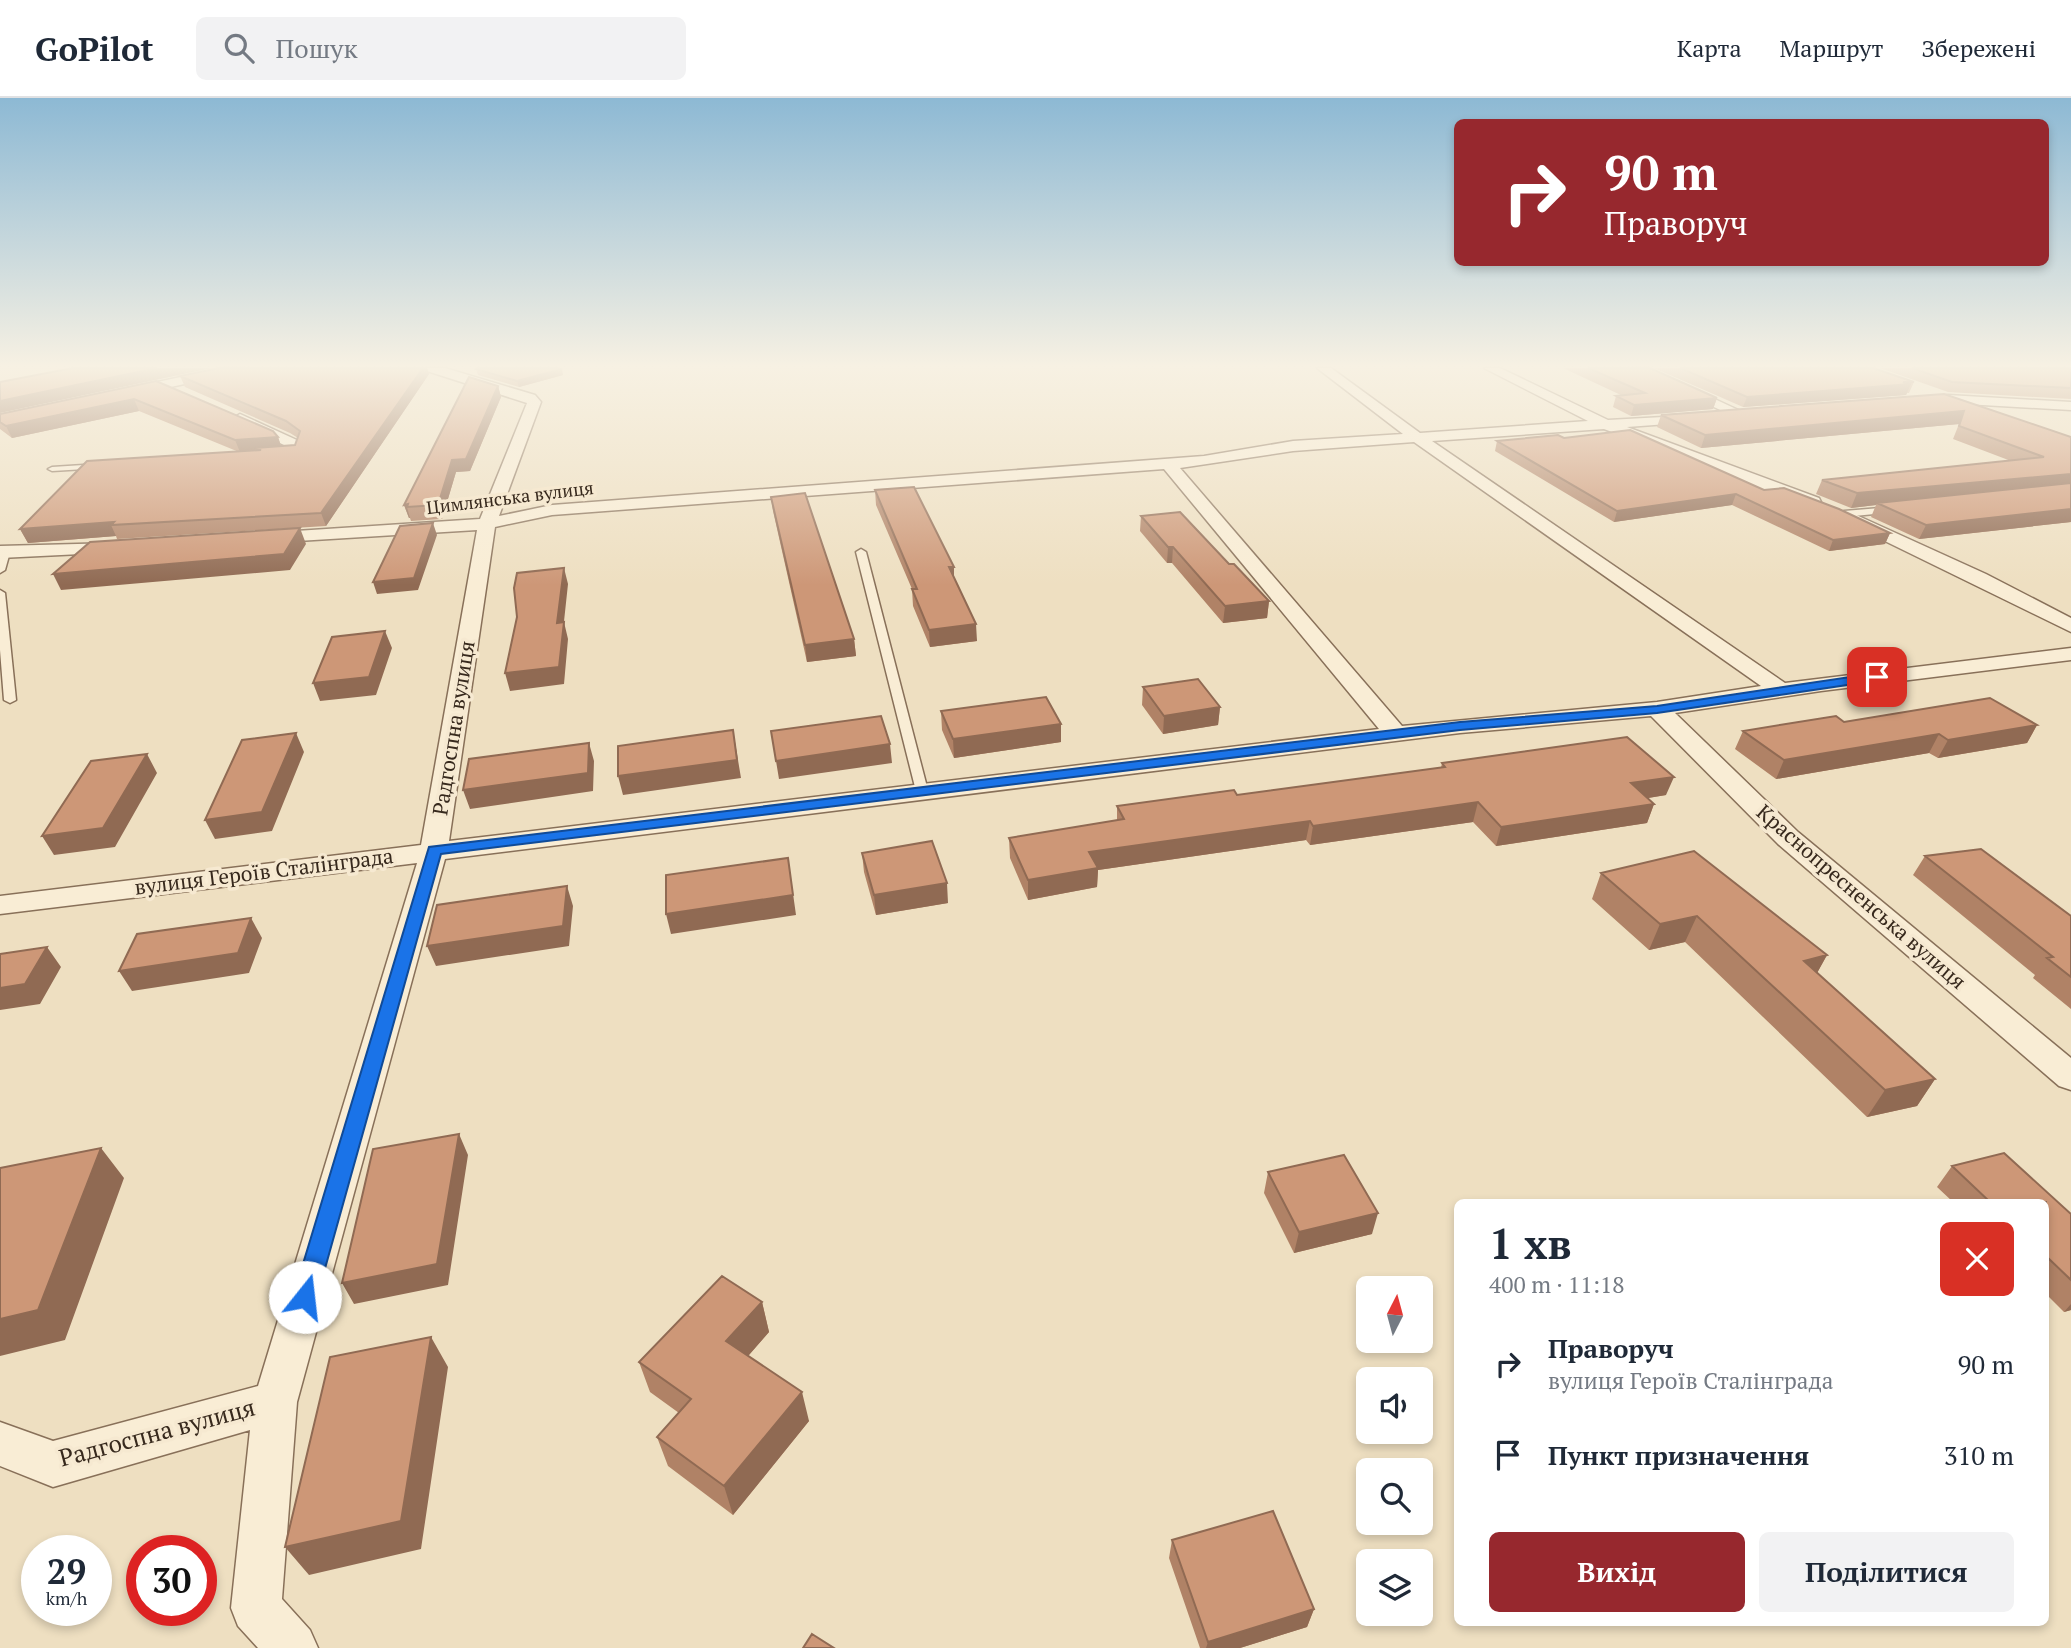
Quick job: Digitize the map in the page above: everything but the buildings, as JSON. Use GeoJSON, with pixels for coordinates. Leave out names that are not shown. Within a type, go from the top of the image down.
{"type":"FeatureCollection","features":[{"type":"Feature","properties":{"kind":"street"},"geometry":{"type":"LineString","coordinates":[[286,440],[294,444],[286,453]]}},
{"type":"Feature","properties":{"kind":"street","name":"Радгоспна вулиця"},"geometry":{"type":"LineString","coordinates":[[292,1648],[256,1608],[275,1402],[434,850],[487,524],[519,440]]}},
{"type":"Feature","properties":{"kind":"street","name":"Цимлянська вулиця"},"geometry":{"type":"LineString","coordinates":[[253,539],[487,524],[552,510],[1204,461],[1293,446],[1382,440]]}},
{"type":"Feature","properties":{"kind":"street"},"geometry":{"type":"LineString","coordinates":[[1421,440],[1781,690]]}},
{"type":"Feature","properties":{"kind":"street"},"geometry":{"type":"LineString","coordinates":[[1649,440],[1844,514],[1979,578],[2071,626]]}},
{"type":"Feature","properties":{"kind":"street"},"geometry":{"type":"LineString","coordinates":[[1168,464],[1396,734]]}},
{"type":"Feature","properties":{"kind":"street"},"geometry":{"type":"LineString","coordinates":[[2,552],[129,547]]}},
{"type":"Feature","properties":{"kind":"street","name":"вулиця Героїв Сталінграда"},"geometry":{"type":"LineString","coordinates":[[0,905],[1396,734],[1657,709],[1781,690],[2071,654]]}},
{"type":"Feature","properties":{"kind":"street","name":"Краснопресненська вулиця"},"geometry":{"type":"LineString","coordinates":[[1657,709],[1788,838],[2071,1077]]}},
{"type":"Feature","properties":{"kind":"street","name":"Радгоспна вулиця"},"geometry":{"type":"LineString","coordinates":[[0,1444],[53,1464],[275,1402]]}},
{"type":"Feature","properties":{"kind":"lane"},"geometry":{"type":"LineString","coordinates":[[52,469],[106,466]]}},
{"type":"Feature","properties":{"kind":"lane"},"geometry":{"type":"LineString","coordinates":[[1844,514],[1898,509]]}},
{"type":"Feature","properties":{"kind":"lane"},"geometry":{"type":"LineString","coordinates":[[0,569],[2,552]]}},
{"type":"Feature","properties":{"kind":"lane"},"geometry":{"type":"LineString","coordinates":[[861,552],[922,791]]}},
{"type":"Feature","properties":{"kind":"lane"},"geometry":{"type":"LineString","coordinates":[[0,593],[10,700]]}},
{"type":"Feature","properties":{"kind":"route"},"geometry":{"type":"LineString","coordinates":[[305,1297],[434,850],[1460,726],[1657,709],[1877,677]]}}]}
